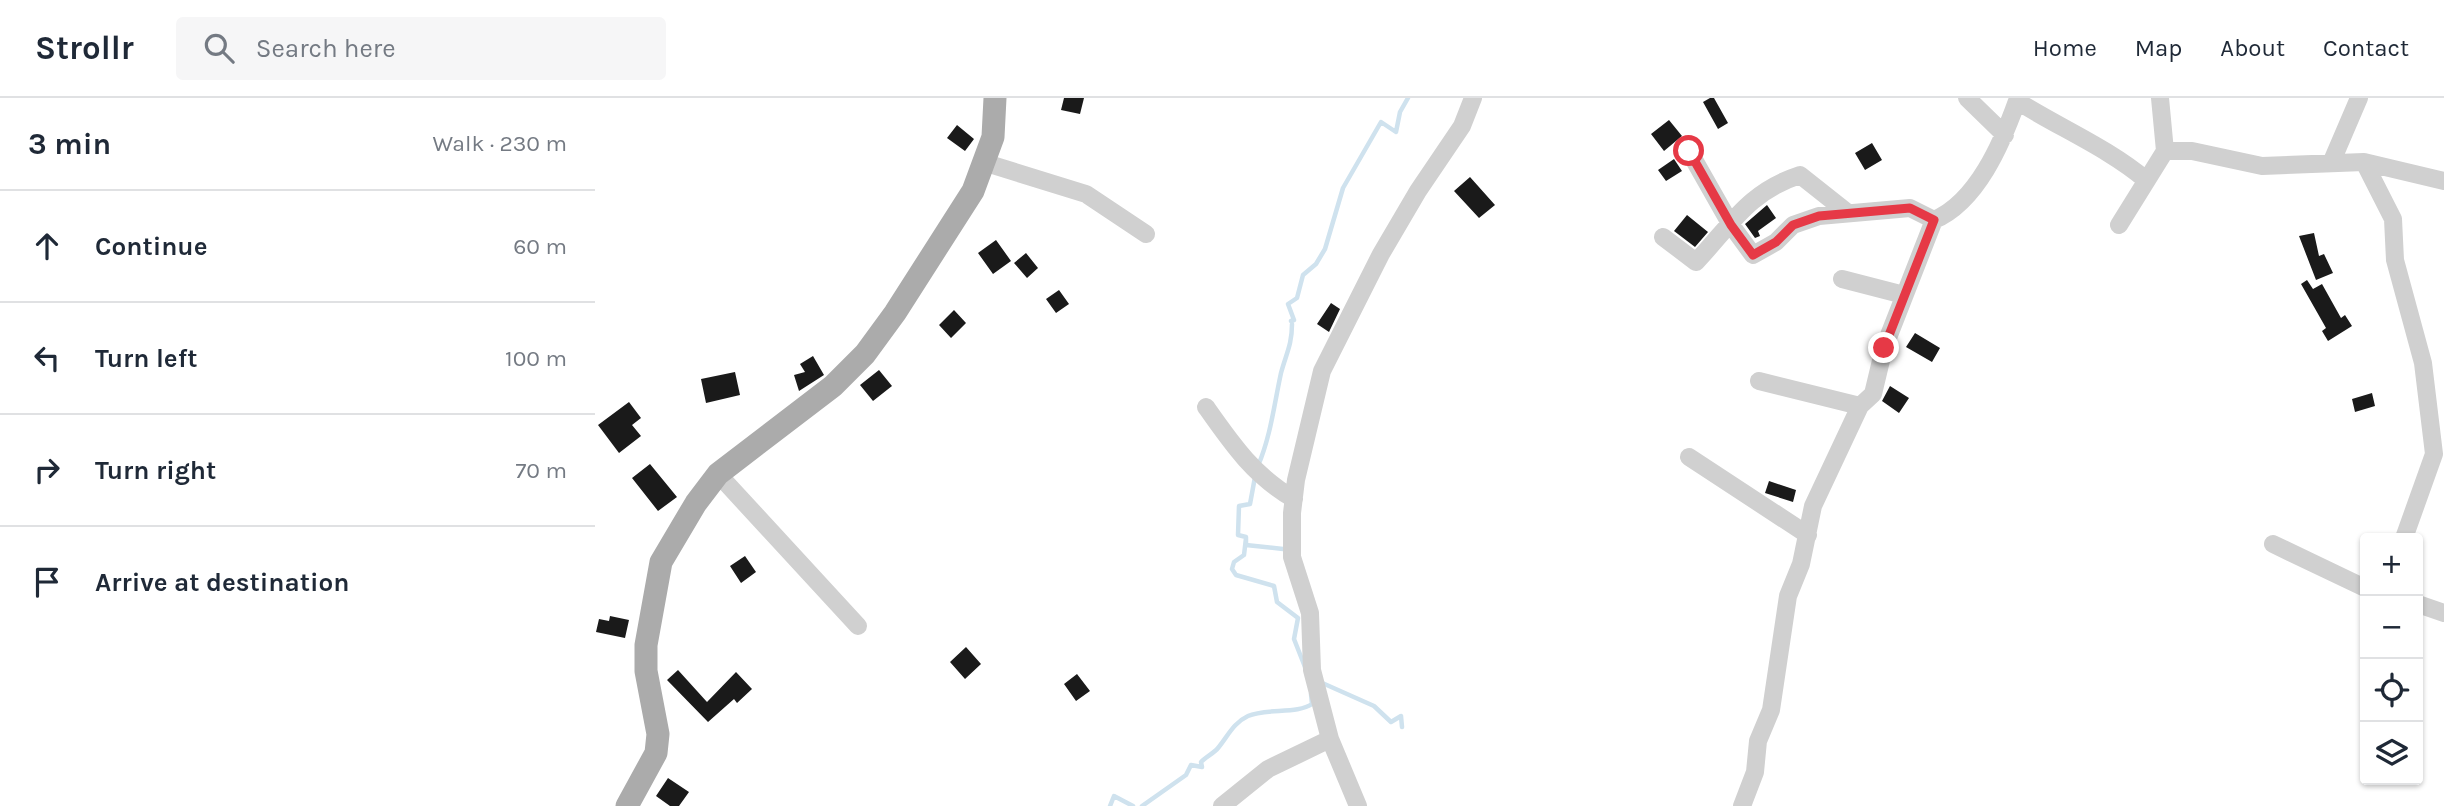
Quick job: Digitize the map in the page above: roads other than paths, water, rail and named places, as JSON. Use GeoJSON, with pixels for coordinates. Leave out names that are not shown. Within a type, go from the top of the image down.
{"type":"FeatureCollection","features":[{"type":"Feature","properties":{"kind":"main road"},"geometry":{"type":"LineString","coordinates":[[627,806],[656,753],[658,734],[646,671],[646,645],[654,585],[661,562],[696,503],[718,474],[833,386],[865,354],[973,191],[986,163],[993,137],[995,98]]}},
{"type":"Feature","properties":{"kind":"street"},"geometry":{"type":"LineString","coordinates":[[1358,806],[1330,739],[1312,670],[1310,613],[1292,557],[1294,499],[1308,421],[1322,371],[1381,254],[1418,191],[1462,126],[1473,98]]}},
{"type":"Feature","properties":{"kind":"street"},"geometry":{"type":"LineString","coordinates":[[1967,98],[2005,135]]}},
{"type":"Feature","properties":{"kind":"street"},"geometry":{"type":"LineString","coordinates":[[2119,225],[2165,151],[2160,98]]}},
{"type":"Feature","properties":{"kind":"street"},"geometry":{"type":"LineString","coordinates":[[2332,161],[2359,98]]}},
{"type":"Feature","properties":{"kind":"street"},"geometry":{"type":"LineString","coordinates":[[1742,806],[1755,772],[1758,741],[1771,710],[1788,596],[1801,564],[1813,506],[1860,406],[1873,394],[1881,360],[1903,295],[1934,220],[1952,212],[2000,149],[2018,99],[2058,127],[2123,161],[2146,180]]}},
{"type":"Feature","properties":{"kind":"street"},"geometry":{"type":"LineString","coordinates":[[1689,151],[1731,225],[1753,255],[1776,242],[1793,225],[1819,216],[1910,208],[1934,220]]}},
{"type":"Feature","properties":{"kind":"street"},"geometry":{"type":"LineString","coordinates":[[2165,151],[2192,151],[2262,166],[2332,161],[2364,162],[2444,181]]}},
{"type":"Feature","properties":{"kind":"street"},"geometry":{"type":"LineString","coordinates":[[2364,162],[2393,219],[2395,260],[2423,363],[2434,454],[2406,533]]}},
{"type":"Feature","properties":{"kind":"street"},"geometry":{"type":"LineString","coordinates":[[986,163],[1086,194],[1146,234]]}},
{"type":"Feature","properties":{"kind":"street"},"geometry":{"type":"LineString","coordinates":[[1663,237],[1696,262],[1759,192],[1775,183],[1800,175],[1848,213]]}},
{"type":"Feature","properties":{"kind":"street"},"geometry":{"type":"LineString","coordinates":[[1842,279],[1903,295]]}},
{"type":"Feature","properties":{"kind":"street"},"geometry":{"type":"LineString","coordinates":[[1759,381],[1860,406]]}},
{"type":"Feature","properties":{"kind":"street"},"geometry":{"type":"LineString","coordinates":[[1206,407],[1248,465],[1268,484],[1294,499]]}},
{"type":"Feature","properties":{"kind":"street"},"geometry":{"type":"LineString","coordinates":[[1689,457],[1808,535]]}},
{"type":"Feature","properties":{"kind":"street"},"geometry":{"type":"LineString","coordinates":[[718,474],[858,626]]}},
{"type":"Feature","properties":{"kind":"street"},"geometry":{"type":"LineString","coordinates":[[2273,544],[2360,586]]}},
{"type":"Feature","properties":{"kind":"street"},"geometry":{"type":"LineString","coordinates":[[2423,606],[2444,613]]}},
{"type":"Feature","properties":{"kind":"street"},"geometry":{"type":"LineString","coordinates":[[1222,806],[1268,769],[1330,739]]}},
{"type":"Feature","properties":{"kind":"waterway"},"geometry":{"type":"LineString","coordinates":[[1291,321],[1294,320],[1288,304],[1297,298],[1303,275],[1316,264],[1325,249],[1343,188],[1381,122],[1396,132],[1400,112],[1408,98]]}},
{"type":"Feature","properties":{"kind":"waterway"},"geometry":{"type":"LineString","coordinates":[[1258,466],[1290,344],[1292,324]]}},
{"type":"Feature","properties":{"kind":"waterway"},"geometry":{"type":"LineString","coordinates":[[1255,477],[1250,504],[1239,506],[1238,535],[1246,537],[1246,545],[1283,549]]}},
{"type":"Feature","properties":{"kind":"waterway"},"geometry":{"type":"LineString","coordinates":[[1246,538],[1244,555],[1234,562],[1232,569],[1236,575],[1274,586],[1277,602],[1298,618],[1294,639],[1305,667]]}},
{"type":"Feature","properties":{"kind":"waterway"},"geometry":{"type":"LineString","coordinates":[[1320,682],[1374,706],[1391,722],[1401,716],[1402,727]]}},
{"type":"Feature","properties":{"kind":"waterway"},"geometry":{"type":"LineString","coordinates":[[1142,806],[1186,775],[1191,765],[1202,767],[1201,762],[1216,750],[1243,719],[1264,712],[1306,707],[1312,704],[1311,694]]}},
{"type":"Feature","properties":{"kind":"waterway"},"geometry":{"type":"LineString","coordinates":[[1110,806],[1114,796],[1133,806]]}}]}
